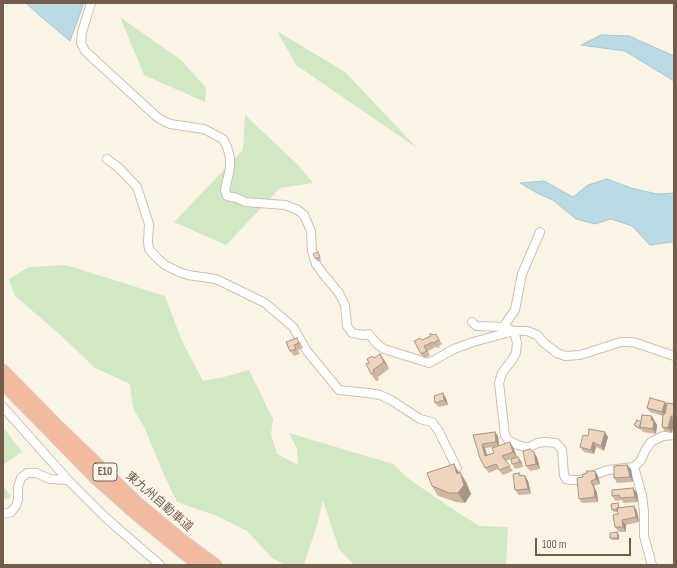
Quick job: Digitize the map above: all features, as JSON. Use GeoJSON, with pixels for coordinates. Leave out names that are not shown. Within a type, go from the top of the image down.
{"type":"FeatureCollection","features":[{"type":"Feature","properties":{"kind":"highway","name":"東九州自動車道"},"geometry":{"type":"LineString","coordinates":[[3,370],[60,428],[138,503],[181,539],[216,565]]}},
{"type":"Feature","properties":{"kind":"highway","name":"東九州自動車道"},"geometry":{"type":"LineString","coordinates":[[3,384],[96,478],[133,512],[198,565]]}},
{"type":"Feature","properties":{"kind":"street"},"geometry":{"type":"LineString","coordinates":[[91,3],[80,43],[85,51],[158,118],[170,124],[204,129],[223,139],[230,157],[230,168],[224,190],[227,196],[237,198],[245,202],[285,205],[298,210],[304,215],[311,231],[312,251],[316,264],[339,293],[346,305],[347,326],[352,333],[364,335],[369,334],[377,344],[384,349],[429,364],[454,349],[473,342],[514,331],[527,331],[537,335],[557,353],[565,356],[580,355],[621,342],[636,343],[674,356]]}},
{"type":"Feature","properties":{"kind":"street"},"geometry":{"type":"LineString","coordinates":[[107,159],[119,168],[138,187],[149,224],[148,242],[150,250],[157,258],[165,265],[179,272],[216,279],[266,304],[293,327],[307,351],[339,390],[380,395],[391,400],[420,419],[432,422],[438,430],[457,468]]}},
{"type":"Feature","properties":{"kind":"street"},"geometry":{"type":"LineString","coordinates":[[503,327],[515,310],[522,274],[540,232]]}},
{"type":"Feature","properties":{"kind":"street"},"geometry":{"type":"LineString","coordinates":[[472,322],[476,326],[503,327],[514,331]]}},
{"type":"Feature","properties":{"kind":"street"},"geometry":{"type":"LineString","coordinates":[[514,331],[517,343],[516,352],[502,373],[499,384],[506,439],[525,447],[530,447],[537,443],[556,443],[562,450],[564,475],[566,479],[580,480],[608,470],[634,467],[641,460],[651,442],[663,436],[674,435]]}},
{"type":"Feature","properties":{"kind":"street"},"geometry":{"type":"LineString","coordinates":[[3,407],[68,480],[105,516],[160,565]]}},
{"type":"Feature","properties":{"kind":"street"},"geometry":{"type":"LineString","coordinates":[[634,467],[642,495],[644,536],[652,565]]}},
{"type":"Feature","properties":{"kind":"street"},"geometry":{"type":"LineString","coordinates":[[3,514],[11,512],[16,506],[18,500],[18,487],[21,478],[27,473],[36,473],[50,479],[68,480]]}},
{"type":"Feature","properties":{"kind":"green space"},"geometry":{"type":"Polygon","coordinates":[[[120,17],[181,60],[206,88],[205,102],[144,75],[120,17]]]}},
{"type":"Feature","properties":{"kind":"green space"},"geometry":{"type":"Polygon","coordinates":[[[277,31],[345,72],[417,148],[296,65],[277,31]]]}},
{"type":"Feature","properties":{"kind":"green space"},"geometry":{"type":"Polygon","coordinates":[[[245,115],[297,164],[313,183],[280,188],[226,245],[174,222],[243,150],[245,115]]]}},
{"type":"Feature","properties":{"kind":"green space"},"geometry":{"type":"Polygon","coordinates":[[[66,265],[165,296],[182,341],[203,381],[249,370],[273,419],[271,435],[277,454],[298,465],[297,449],[289,433],[393,464],[409,479],[480,526],[508,527],[506,565],[354,565],[339,549],[323,500],[317,525],[304,565],[285,565],[272,558],[247,531],[217,516],[177,502],[145,429],[133,408],[130,384],[95,368],[56,331],[15,296],[9,279],[29,267],[66,265]]]}},
{"type":"Feature","properties":{"kind":"green space"},"geometry":{"type":"Polygon","coordinates":[[[3,427],[22,452],[3,465],[3,427]]]}},
{"type":"Feature","properties":{"kind":"green space"},"geometry":{"type":"Polygon","coordinates":[[[3,480],[4,486],[11,497],[3,500],[3,480]]]}},
{"type":"Feature","properties":{"kind":"water"},"geometry":{"type":"Polygon","coordinates":[[[26,3],[84,3],[70,41],[39,15],[26,3]]]}},
{"type":"Feature","properties":{"kind":"water"},"geometry":{"type":"Polygon","coordinates":[[[601,35],[629,36],[674,56],[674,81],[625,51],[581,45],[601,35]]]}},
{"type":"Feature","properties":{"kind":"water"},"geometry":{"type":"Polygon","coordinates":[[[607,179],[631,188],[657,194],[674,193],[674,244],[672,242],[650,245],[632,226],[611,219],[595,224],[576,219],[553,200],[520,183],[544,181],[573,197],[588,185],[607,179]]]}},
{"type":"Feature","properties":{"kind":"building"},"geometry":{"type":"Polygon","coordinates":[[[318,252],[320,257],[316,259],[313,254],[318,252]]]}},
{"type":"Feature","properties":{"kind":"building"},"geometry":{"type":"Polygon","coordinates":[[[430,334],[436,334],[439,340],[424,346],[427,351],[421,354],[414,341],[420,338],[422,340],[431,336],[430,334]]]}},
{"type":"Feature","properties":{"kind":"building"},"geometry":{"type":"Polygon","coordinates":[[[297,338],[299,343],[294,345],[296,349],[290,351],[286,342],[297,338]]]}},
{"type":"Feature","properties":{"kind":"building"},"geometry":{"type":"Polygon","coordinates":[[[380,354],[384,362],[373,370],[374,373],[371,374],[366,364],[369,363],[367,359],[372,356],[374,358],[380,354]]]}},
{"type":"Feature","properties":{"kind":"building"},"geometry":{"type":"Polygon","coordinates":[[[443,393],[444,400],[435,403],[434,396],[443,393]]]}},
{"type":"Feature","properties":{"kind":"building"},"geometry":{"type":"Polygon","coordinates":[[[650,398],[665,402],[662,412],[647,408],[650,398]]]}},
{"type":"Feature","properties":{"kind":"building"},"geometry":{"type":"Polygon","coordinates":[[[667,403],[674,404],[674,416],[671,416],[668,428],[662,427],[663,414],[665,414],[667,403]]]}},
{"type":"Feature","properties":{"kind":"building"},"geometry":{"type":"Polygon","coordinates":[[[642,415],[652,416],[651,420],[654,421],[653,429],[640,427],[642,415]]]}},
{"type":"Feature","properties":{"kind":"building"},"geometry":{"type":"Polygon","coordinates":[[[637,420],[641,422],[639,428],[634,425],[637,420]]]}},
{"type":"Feature","properties":{"kind":"building"},"geometry":{"type":"Polygon","coordinates":[[[589,429],[605,432],[601,446],[593,442],[591,450],[580,447],[583,435],[588,436],[589,429]]]}},
{"type":"Feature","properties":{"kind":"building"},"geometry":{"type":"Polygon","coordinates":[[[495,432],[496,442],[482,444],[485,456],[494,453],[492,448],[510,442],[513,452],[502,456],[510,466],[499,470],[496,464],[485,468],[480,458],[473,435],[495,432]]]}},
{"type":"Feature","properties":{"kind":"building"},"geometry":{"type":"Polygon","coordinates":[[[530,449],[534,452],[536,464],[526,466],[523,451],[530,449]]]}},
{"type":"Feature","properties":{"kind":"building"},"geometry":{"type":"Polygon","coordinates":[[[518,457],[520,462],[512,464],[511,459],[518,457]]]}},
{"type":"Feature","properties":{"kind":"building"},"geometry":{"type":"Polygon","coordinates":[[[454,464],[457,474],[460,472],[464,485],[458,493],[449,493],[432,486],[427,473],[454,464]]]}},
{"type":"Feature","properties":{"kind":"building"},"geometry":{"type":"Polygon","coordinates":[[[627,465],[630,477],[614,478],[614,466],[627,465]]]}},
{"type":"Feature","properties":{"kind":"building"},"geometry":{"type":"Polygon","coordinates":[[[587,471],[595,471],[596,479],[591,481],[594,488],[595,497],[579,499],[577,478],[583,477],[582,475],[587,473],[587,471]]]}},
{"type":"Feature","properties":{"kind":"building"},"geometry":{"type":"Polygon","coordinates":[[[519,473],[519,475],[525,476],[528,489],[515,490],[513,474],[519,473]]]}},
{"type":"Feature","properties":{"kind":"building"},"geometry":{"type":"Polygon","coordinates":[[[633,488],[635,497],[620,498],[619,495],[612,496],[612,490],[633,488]]]}},
{"type":"Feature","properties":{"kind":"building"},"geometry":{"type":"Polygon","coordinates":[[[618,503],[619,508],[612,510],[611,504],[618,503]]]}},
{"type":"Feature","properties":{"kind":"building"},"geometry":{"type":"Polygon","coordinates":[[[634,506],[636,517],[622,520],[623,527],[615,527],[613,515],[618,514],[617,508],[634,506]]]}},
{"type":"Feature","properties":{"kind":"building"},"geometry":{"type":"Polygon","coordinates":[[[617,532],[618,538],[610,538],[610,533],[617,532]]]}}]}
